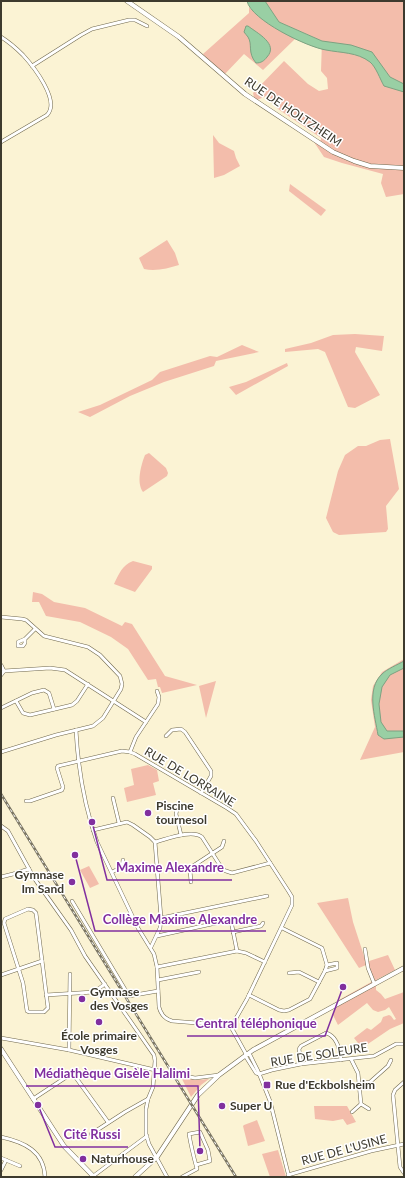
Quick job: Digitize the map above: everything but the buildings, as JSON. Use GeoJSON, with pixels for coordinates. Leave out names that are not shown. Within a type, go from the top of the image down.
{"type":"FeatureCollection","features":[{"type":"Feature","properties":{"kind":"main road","name":"RUE DE HOLTZHEIM"},"geometry":{"type":"LineString","coordinates":[[128,1],[179,36],[245,94],[328,149],[360,163],[381,167],[404,168]]}},
{"type":"Feature","properties":{"kind":"main road"},"geometry":{"type":"LineString","coordinates":[[135,1177],[156,1157],[203,1088],[246,1054],[404,968]]}},
{"type":"Feature","properties":{"kind":"main road"},"geometry":{"type":"LineString","coordinates":[[1,1049],[64,1146],[93,1177]]}},
{"type":"Feature","properties":{"kind":"street"},"geometry":{"type":"LineString","coordinates":[[32,66],[81,34],[92,29],[129,20],[139,21],[147,26]]}},
{"type":"Feature","properties":{"kind":"street"},"geometry":{"type":"LineString","coordinates":[[1,37],[16,49],[32,66],[45,87],[52,104],[52,108],[47,115],[1,142]]}},
{"type":"Feature","properties":{"kind":"street"},"geometry":{"type":"LineString","coordinates":[[1,617],[26,620],[44,636],[88,647],[100,655],[120,676],[121,680],[121,689],[114,701],[103,718],[93,726],[56,735],[1,752]]}},
{"type":"Feature","properties":{"kind":"street"},"geometry":{"type":"LineString","coordinates":[[25,639],[35,629]]}},
{"type":"Feature","properties":{"kind":"street"},"geometry":{"type":"LineString","coordinates":[[1,666],[4,671]]}},
{"type":"Feature","properties":{"kind":"street"},"geometry":{"type":"LineString","coordinates":[[4,671],[58,668],[65,670],[146,722]]}},
{"type":"Feature","properties":{"kind":"street"},"geometry":{"type":"LineString","coordinates":[[1,676],[4,671]]}},
{"type":"Feature","properties":{"kind":"street"},"geometry":{"type":"LineString","coordinates":[[16,701],[23,713],[26,715],[72,705],[77,701],[88,684]]}},
{"type":"Feature","properties":{"kind":"street"},"geometry":{"type":"LineString","coordinates":[[1,708],[32,693],[44,690],[49,693],[54,709]]}},
{"type":"Feature","properties":{"kind":"street"},"geometry":{"type":"LineString","coordinates":[[130,752],[136,737],[158,704],[159,697],[156,691]]}},
{"type":"Feature","properties":{"kind":"street"},"geometry":{"type":"LineString","coordinates":[[166,736],[172,730],[181,729],[185,732],[211,771],[201,793]]}},
{"type":"Feature","properties":{"kind":"street"},"geometry":{"type":"LineString","coordinates":[[76,730],[80,779],[93,830],[138,928],[154,954],[157,967],[160,1010],[162,1015],[168,1020],[231,1027],[246,1054],[246,1057],[256,1073],[259,1074],[270,1101],[288,1176]]}},
{"type":"Feature","properties":{"kind":"street","name":"RUE DE LORRAINE"},"geometry":{"type":"LineString","coordinates":[[26,801],[62,790],[63,787],[57,768],[58,766],[122,751],[130,752],[236,814],[256,841],[292,897],[292,905],[249,995],[231,1027]]}},
{"type":"Feature","properties":{"kind":"street"},"geometry":{"type":"LineString","coordinates":[[113,798],[119,823]]}},
{"type":"Feature","properties":{"kind":"street"},"geometry":{"type":"LineString","coordinates":[[178,809],[176,814],[181,835]]}},
{"type":"Feature","properties":{"kind":"street"},"geometry":{"type":"LineString","coordinates":[[93,830],[127,822],[155,842],[161,918],[157,936],[151,947]]}},
{"type":"Feature","properties":{"kind":"street"},"geometry":{"type":"LineString","coordinates":[[1,826],[8,831],[29,869],[71,930],[85,956],[152,1052],[155,1061],[153,1087],[148,1099],[146,1112],[146,1136],[167,1177]]}},
{"type":"Feature","properties":{"kind":"street"},"geometry":{"type":"LineString","coordinates":[[155,842],[191,833],[198,834],[202,837],[223,870],[228,873],[270,863]]}},
{"type":"Feature","properties":{"kind":"street"},"geometry":{"type":"LineString","coordinates":[[191,882],[190,870],[193,866],[222,847],[224,841]]}},
{"type":"Feature","properties":{"kind":"street"},"geometry":{"type":"LineString","coordinates":[[112,872],[122,867],[123,860]]}},
{"type":"Feature","properties":{"kind":"street"},"geometry":{"type":"LineString","coordinates":[[1,877],[29,869]]}},
{"type":"Feature","properties":{"kind":"street"},"geometry":{"type":"LineString","coordinates":[[161,918],[267,896]]}},
{"type":"Feature","properties":{"kind":"street"},"geometry":{"type":"LineString","coordinates":[[72,901],[129,996],[158,991]]}},
{"type":"Feature","properties":{"kind":"street"},"geometry":{"type":"LineString","coordinates":[[28,909],[33,910],[36,913],[48,1008],[47,1011],[27,1011],[23,983],[18,968],[4,921],[28,909]]}},
{"type":"Feature","properties":{"kind":"street"},"geometry":{"type":"LineString","coordinates":[[157,936],[230,920],[238,951]]}},
{"type":"Feature","properties":{"kind":"street"},"geometry":{"type":"LineString","coordinates":[[233,932],[261,926],[263,923]]}},
{"type":"Feature","properties":{"kind":"street"},"geometry":{"type":"LineString","coordinates":[[249,995],[279,1010],[289,1010],[310,999],[325,970],[327,965],[322,948],[282,928]]}},
{"type":"Feature","properties":{"kind":"street"},"geometry":{"type":"LineString","coordinates":[[365,949],[368,968],[374,983]]}},
{"type":"Feature","properties":{"kind":"street"},"geometry":{"type":"LineString","coordinates":[[157,967],[238,951],[265,962]]}},
{"type":"Feature","properties":{"kind":"street"},"geometry":{"type":"LineString","coordinates":[[1,975],[42,961]]}},
{"type":"Feature","properties":{"kind":"street"},"geometry":{"type":"LineString","coordinates":[[325,970],[337,968],[338,966],[337,963],[327,965]]}},
{"type":"Feature","properties":{"kind":"street"},"geometry":{"type":"LineString","coordinates":[[158,980],[199,972]]}},
{"type":"Feature","properties":{"kind":"street"},"geometry":{"type":"LineString","coordinates":[[289,973],[300,972],[319,982]]}},
{"type":"Feature","properties":{"kind":"street"},"geometry":{"type":"LineString","coordinates":[[69,1050],[70,974]]}},
{"type":"Feature","properties":{"kind":"street"},"geometry":{"type":"LineString","coordinates":[[46,995],[94,992],[105,984]]}},
{"type":"Feature","properties":{"kind":"street"},"geometry":{"type":"LineString","coordinates":[[301,1064],[299,1049],[301,1046],[326,1033],[329,1034],[340,1048],[341,1060]]}},
{"type":"Feature","properties":{"kind":"street"},"geometry":{"type":"LineString","coordinates":[[1,1038],[69,1050],[168,1073]]}},
{"type":"Feature","properties":{"kind":"street","name":"RUE DE SOLEURE"},"geometry":{"type":"LineString","coordinates":[[259,1074],[301,1064],[374,1056],[396,1044],[404,1044]]}},
{"type":"Feature","properties":{"kind":"street"},"geometry":{"type":"LineString","coordinates":[[352,1059],[358,1073],[361,1104]]}},
{"type":"Feature","properties":{"kind":"street"},"geometry":{"type":"LineString","coordinates":[[359,1084],[370,1082],[388,1066],[391,1060]]}},
{"type":"Feature","properties":{"kind":"street"},"geometry":{"type":"LineString","coordinates":[[33,1099],[71,1074],[74,1074],[108,1122]]}},
{"type":"Feature","properties":{"kind":"street"},"geometry":{"type":"LineString","coordinates":[[176,1074],[195,1078],[219,1075]]}},
{"type":"Feature","properties":{"kind":"street"},"geometry":{"type":"LineString","coordinates":[[404,1082],[395,1090],[393,1095],[400,1166],[404,1174]]}},
{"type":"Feature","properties":{"kind":"street"},"geometry":{"type":"LineString","coordinates":[[91,1134],[108,1122],[148,1099]]}},
{"type":"Feature","properties":{"kind":"street"},"geometry":{"type":"LineString","coordinates":[[361,1104],[369,1109]]}},
{"type":"Feature","properties":{"kind":"street"},"geometry":{"type":"LineString","coordinates":[[352,1112],[361,1104]]}},
{"type":"Feature","properties":{"kind":"street"},"geometry":{"type":"LineString","coordinates":[[182,1177],[197,1170],[189,1134],[200,1132],[208,1150],[210,1161],[196,1165]]}},
{"type":"Feature","properties":{"kind":"street"},"geometry":{"type":"LineString","coordinates":[[93,1177],[146,1136]]}},
{"type":"Feature","properties":{"kind":"street"},"geometry":{"type":"LineString","coordinates":[[1,1137],[19,1142],[38,1154],[42,1160],[47,1177]]}},
{"type":"Feature","properties":{"kind":"street","name":"RUE DE L'USINE"},"geometry":{"type":"LineString","coordinates":[[288,1176],[371,1151],[404,1144]]}},
{"type":"Feature","properties":{"kind":"street"},"geometry":{"type":"LineString","coordinates":[[1,1158],[20,1166]]}},
{"type":"Feature","properties":{"kind":"street"},"geometry":{"type":"LineString","coordinates":[[1,1170],[6,1160]]}},
{"type":"Feature","properties":{"kind":"shaded area"},"geometry":{"type":"Polygon","coordinates":[[[247,1],[265,1],[279,22],[322,41],[351,45],[372,52],[390,77],[404,84],[404,92],[384,86],[370,62],[360,56],[317,48],[281,32],[258,16],[247,1]]]}},
{"type":"Feature","properties":{"kind":"shaded area"},"geometry":{"type":"Polygon","coordinates":[[[265,1],[404,1],[404,194],[386,197],[381,183],[383,174],[324,157],[314,142],[321,140],[321,138],[278,109],[266,96],[255,101],[253,93],[284,61],[308,84],[319,91],[328,89],[327,78],[321,71],[322,41],[279,22],[265,1]]]}},
{"type":"Feature","properties":{"kind":"shaded area"},"geometry":{"type":"Polygon","coordinates":[[[249,7],[265,21],[295,39],[263,70],[244,54],[223,76],[203,54],[249,13],[249,7]]]}},
{"type":"Feature","properties":{"kind":"shaded area"},"geometry":{"type":"Polygon","coordinates":[[[246,26],[261,35],[269,43],[270,52],[264,61],[256,63],[253,59],[248,36],[244,32],[246,26]]]}},
{"type":"Feature","properties":{"kind":"shaded area"},"geometry":{"type":"Polygon","coordinates":[[[213,135],[219,143],[234,151],[240,166],[224,175],[214,178],[213,135]]]}},
{"type":"Feature","properties":{"kind":"shaded area"},"geometry":{"type":"Polygon","coordinates":[[[290,184],[326,210],[321,216],[289,191],[290,184]]]}},
{"type":"Feature","properties":{"kind":"shaded area"},"geometry":{"type":"Polygon","coordinates":[[[167,240],[175,253],[179,265],[157,270],[144,269],[139,258],[167,240]]]}},
{"type":"Feature","properties":{"kind":"shaded area"},"geometry":{"type":"Polygon","coordinates":[[[355,334],[384,336],[382,351],[356,347],[355,352],[380,395],[355,408],[348,407],[325,352],[318,349],[285,352],[285,349],[311,343],[333,335],[355,334]]]}},
{"type":"Feature","properties":{"kind":"shaded area"},"geometry":{"type":"Polygon","coordinates":[[[242,345],[259,352],[216,361],[214,366],[164,382],[130,396],[90,417],[78,412],[100,405],[152,380],[160,372],[210,356],[217,357],[242,345]]]}},
{"type":"Feature","properties":{"kind":"shaded area"},"geometry":{"type":"Polygon","coordinates":[[[287,363],[288,366],[236,395],[229,387],[246,382],[287,363]]]}},
{"type":"Feature","properties":{"kind":"shaded area"},"geometry":{"type":"Polygon","coordinates":[[[390,439],[399,489],[386,506],[388,529],[386,532],[339,535],[333,532],[326,518],[338,471],[345,455],[358,446],[366,446],[380,440],[390,439]]]}},
{"type":"Feature","properties":{"kind":"shaded area"},"geometry":{"type":"Polygon","coordinates":[[[149,453],[166,468],[168,473],[167,476],[143,492],[140,484],[140,474],[145,455],[149,453]]]}},
{"type":"Feature","properties":{"kind":"shaded area"},"geometry":{"type":"Polygon","coordinates":[[[133,561],[152,566],[152,569],[135,592],[114,584],[123,567],[133,561]]]}},
{"type":"Feature","properties":{"kind":"shaded area"},"geometry":{"type":"Polygon","coordinates":[[[33,592],[42,594],[54,602],[85,608],[122,626],[125,622],[132,624],[165,676],[197,685],[162,693],[160,687],[158,687],[156,679],[148,680],[128,649],[111,637],[80,622],[46,616],[39,602],[32,602],[33,592]]]}},
{"type":"Feature","properties":{"kind":"shaded area"},"geometry":{"type":"Polygon","coordinates":[[[404,659],[404,752],[360,760],[375,727],[371,700],[373,686],[382,672],[404,659]]]}},
{"type":"Feature","properties":{"kind":"shaded area"},"geometry":{"type":"Polygon","coordinates":[[[404,661],[404,668],[390,675],[382,687],[379,704],[381,722],[387,731],[404,731],[404,737],[384,739],[378,735],[373,703],[374,687],[382,674],[404,661]]]}},
{"type":"Feature","properties":{"kind":"shaded area"},"geometry":{"type":"Polygon","coordinates":[[[216,681],[206,718],[199,686],[216,681]]]}},
{"type":"Feature","properties":{"kind":"shaded area"},"geometry":{"type":"Polygon","coordinates":[[[148,765],[157,770],[159,781],[153,783],[156,795],[127,802],[124,788],[134,785],[131,769],[148,765]]]}},
{"type":"Feature","properties":{"kind":"shaded area"},"geometry":{"type":"Polygon","coordinates":[[[89,866],[99,884],[90,888],[80,870],[89,866]]]}},
{"type":"Feature","properties":{"kind":"shaded area"},"geometry":{"type":"Polygon","coordinates":[[[348,898],[353,922],[366,962],[388,955],[395,970],[376,980],[376,990],[385,999],[404,992],[404,1023],[390,1029],[362,1048],[354,1038],[367,1028],[371,1030],[381,1022],[383,1017],[389,1015],[394,1020],[396,1019],[389,1007],[378,1012],[373,1010],[367,1003],[338,1025],[333,1015],[337,1001],[375,980],[366,965],[359,968],[317,903],[348,898]]]}},
{"type":"Feature","properties":{"kind":"shaded area"},"geometry":{"type":"Polygon","coordinates":[[[181,1077],[196,1080],[209,1079],[201,1085],[191,1097],[181,1077]]]}},
{"type":"Feature","properties":{"kind":"shaded area"},"geometry":{"type":"Polygon","coordinates":[[[314,1106],[347,1106],[356,1122],[347,1125],[343,1119],[333,1121],[315,1119],[314,1106]]]}},
{"type":"Feature","properties":{"kind":"shaded area"},"geometry":{"type":"Polygon","coordinates":[[[257,1120],[265,1141],[248,1146],[243,1126],[257,1120]]]}},
{"type":"Feature","properties":{"kind":"shaded area"},"geometry":{"type":"Polygon","coordinates":[[[278,1150],[286,1177],[270,1177],[262,1154],[278,1150]]]}},
{"type":"Feature","properties":{"kind":"railway"},"geometry":{"type":"LineString","coordinates":[[1,794],[236,1177]]}},
{"type":"Feature","properties":{"kind":"place","name":"Piscine tournesol"},"geometry":{"type":"Point","coordinates":[148,813]}},
{"type":"Feature","properties":{"kind":"place","name":"Maxime Alexandre"},"geometry":{"type":"Point","coordinates":[92,822]}},
{"type":"Feature","properties":{"kind":"place","name":"Collège Maxime Alexandre"},"geometry":{"type":"Point","coordinates":[75,855]}},
{"type":"Feature","properties":{"kind":"place","name":"Gymnase Im Sand"},"geometry":{"type":"Point","coordinates":[72,882]}},
{"type":"Feature","properties":{"kind":"place","name":"Central téléphonique"},"geometry":{"type":"Point","coordinates":[343,987]}},
{"type":"Feature","properties":{"kind":"place","name":"Gymnase des Vosges"},"geometry":{"type":"Point","coordinates":[82,999]}},
{"type":"Feature","properties":{"kind":"place","name":"École primaire Vosges"},"geometry":{"type":"Point","coordinates":[99,1022]}},
{"type":"Feature","properties":{"kind":"place","name":"Rue d'Eckbolsheim"},"geometry":{"type":"Point","coordinates":[267,1085]}},
{"type":"Feature","properties":{"kind":"place","name":"Cité Russi"},"geometry":{"type":"Point","coordinates":[38,1105]}},
{"type":"Feature","properties":{"kind":"place","name":"Super U"},"geometry":{"type":"Point","coordinates":[222,1106]}},
{"type":"Feature","properties":{"kind":"place","name":"Médiathèque Gisèle Halimi"},"geometry":{"type":"Point","coordinates":[200,1151]}},
{"type":"Feature","properties":{"kind":"place","name":"Naturhouse"},"geometry":{"type":"Point","coordinates":[83,1159]}}]}
